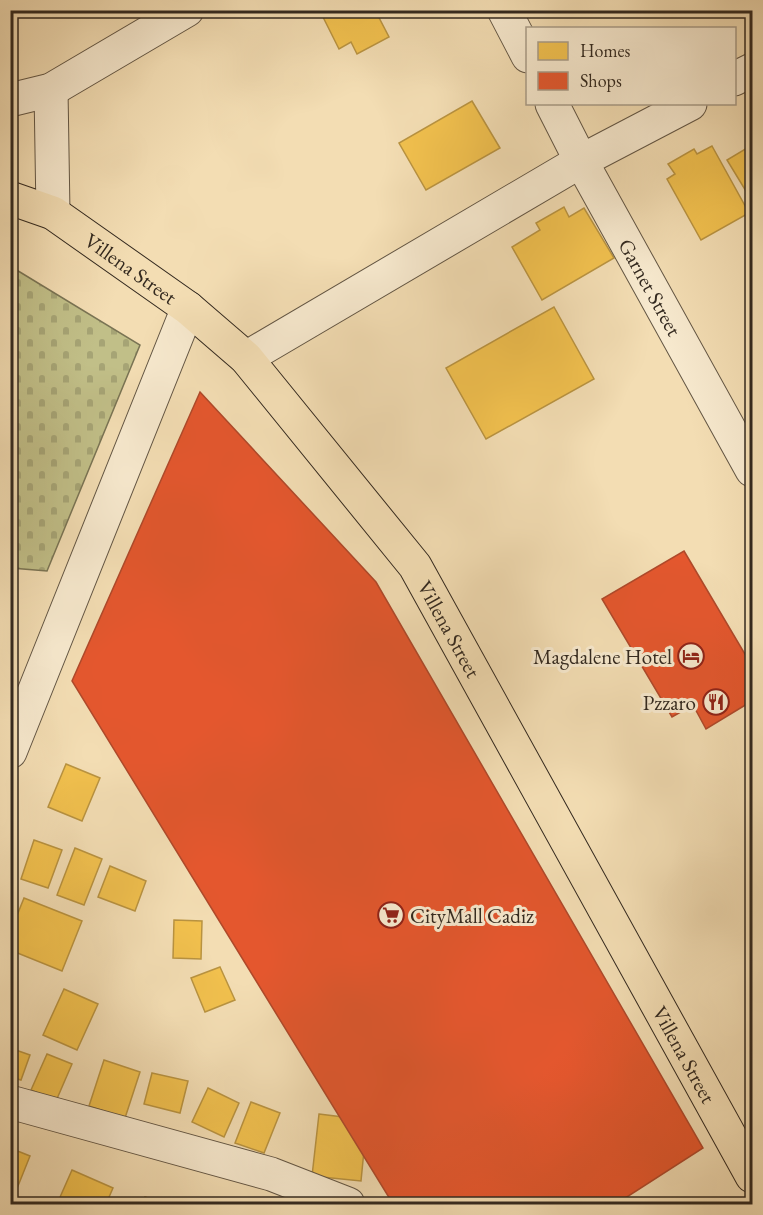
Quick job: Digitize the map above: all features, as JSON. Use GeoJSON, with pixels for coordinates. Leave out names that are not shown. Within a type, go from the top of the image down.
{"type":"FeatureCollection","features":[{"type":"Feature","properties":{"kind":"main road","name":"Villena Street"},"geometry":{"type":"LineString","coordinates":[[10,198],[53,213],[188,308],[246,358],[415,566],[753,1176]]}},
{"type":"Feature","properties":{"kind":"street"},"geometry":{"type":"LineString","coordinates":[[10,100],[51,90],[150,21],[187,10]]}},
{"type":"Feature","properties":{"kind":"street"},"geometry":{"type":"LineString","coordinates":[[504,10],[526,52]]}},
{"type":"Feature","properties":{"kind":"street"},"geometry":{"type":"LineString","coordinates":[[736,79],[753,70]]}},
{"type":"Feature","properties":{"kind":"street"},"geometry":{"type":"LineString","coordinates":[[51,90],[53,213]]}},
{"type":"Feature","properties":{"kind":"street","name":"Garnet Street"},"geometry":{"type":"LineString","coordinates":[[553,105],[581,161],[753,470]]}},
{"type":"Feature","properties":{"kind":"street"},"geometry":{"type":"LineString","coordinates":[[246,358],[581,161],[688,105]]}},
{"type":"Feature","properties":{"kind":"street"},"geometry":{"type":"LineString","coordinates":[[10,752],[188,308]]}},
{"type":"Feature","properties":{"kind":"street"},"geometry":{"type":"LineString","coordinates":[[10,1102],[271,1174],[348,1204]]}},
{"type":"Feature","properties":{"kind":"green space"},"geometry":{"type":"Polygon","coordinates":[[[10,266],[140,345],[47,571],[11,568],[10,266]]]}},
{"type":"Feature","properties":{"kind":"building: Homes"},"geometry":{"type":"Polygon","coordinates":[[[330,10],[375,10],[389,37],[357,54],[351,42],[339,49],[322,15],[330,10]]]}},
{"type":"Feature","properties":{"kind":"building: Homes"},"geometry":{"type":"Polygon","coordinates":[[[472,101],[500,148],[426,190],[399,143],[472,101]]]}},
{"type":"Feature","properties":{"kind":"building: Homes"},"geometry":{"type":"Polygon","coordinates":[[[752,145],[752,201],[727,160],[752,145]]]}},
{"type":"Feature","properties":{"kind":"building: Homes"},"geometry":{"type":"Polygon","coordinates":[[[712,146],[749,213],[701,240],[667,179],[675,174],[668,164],[694,149],[697,154],[712,146]]]}},
{"type":"Feature","properties":{"kind":"building: Homes"},"geometry":{"type":"Polygon","coordinates":[[[564,207],[569,217],[584,208],[614,258],[542,300],[512,247],[540,230],[536,223],[564,207]]]}},
{"type":"Feature","properties":{"kind":"building: Homes"},"geometry":{"type":"Polygon","coordinates":[[[554,307],[594,379],[486,439],[446,368],[554,307]]]}},
{"type":"Feature","properties":{"kind":"building: Homes"},"geometry":{"type":"Polygon","coordinates":[[[66,764],[100,778],[82,821],[48,807],[66,764]]]}},
{"type":"Feature","properties":{"kind":"building: Homes"},"geometry":{"type":"Polygon","coordinates":[[[34,840],[62,850],[48,888],[21,879],[34,840]]]}},
{"type":"Feature","properties":{"kind":"building: Homes"},"geometry":{"type":"Polygon","coordinates":[[[75,848],[102,859],[84,905],[57,895],[75,848]]]}},
{"type":"Feature","properties":{"kind":"building: Homes"},"geometry":{"type":"Polygon","coordinates":[[[110,866],[146,881],[135,911],[98,897],[110,866]]]}},
{"type":"Feature","properties":{"kind":"building: Homes"},"geometry":{"type":"Polygon","coordinates":[[[24,898],[82,921],[62,971],[10,950],[10,933],[24,898]]]}},
{"type":"Feature","properties":{"kind":"building: Homes"},"geometry":{"type":"Polygon","coordinates":[[[174,920],[202,921],[201,959],[173,958],[174,920]]]}},
{"type":"Feature","properties":{"kind":"building: Homes"},"geometry":{"type":"Polygon","coordinates":[[[220,967],[235,1000],[205,1012],[191,978],[220,967]]]}},
{"type":"Feature","properties":{"kind":"building: Homes"},"geometry":{"type":"Polygon","coordinates":[[[64,989],[98,1004],[77,1050],[43,1035],[64,989]]]}},
{"type":"Feature","properties":{"kind":"building: Homes"},"geometry":{"type":"Polygon","coordinates":[[[10,1048],[30,1055],[21,1080],[10,1077],[10,1048]]]}},
{"type":"Feature","properties":{"kind":"building: Homes"},"geometry":{"type":"Polygon","coordinates":[[[47,1054],[72,1064],[56,1101],[31,1090],[47,1054]]]}},
{"type":"Feature","properties":{"kind":"building: Homes"},"geometry":{"type":"Polygon","coordinates":[[[104,1060],[140,1072],[125,1118],[89,1106],[104,1060]]]}},
{"type":"Feature","properties":{"kind":"building: Homes"},"geometry":{"type":"Polygon","coordinates":[[[152,1073],[188,1081],[180,1113],[144,1104],[152,1073]]]}},
{"type":"Feature","properties":{"kind":"building: Homes"},"geometry":{"type":"Polygon","coordinates":[[[208,1088],[239,1103],[224,1137],[192,1122],[208,1088]]]}},
{"type":"Feature","properties":{"kind":"building: Homes"},"geometry":{"type":"Polygon","coordinates":[[[251,1102],[280,1113],[264,1153],[235,1143],[251,1102]]]}},
{"type":"Feature","properties":{"kind":"building: Homes"},"geometry":{"type":"Polygon","coordinates":[[[319,1114],[367,1120],[361,1181],[312,1176],[319,1114]]]}},
{"type":"Feature","properties":{"kind":"building: Homes"},"geometry":{"type":"Polygon","coordinates":[[[10,1148],[30,1156],[12,1201],[10,1200],[10,1148]]]}},
{"type":"Feature","properties":{"kind":"building: Homes"},"geometry":{"type":"Polygon","coordinates":[[[72,1170],[113,1188],[106,1204],[57,1204],[72,1170]]]}},
{"type":"Feature","properties":{"kind":"building: Homes"},"geometry":{"type":"Polygon","coordinates":[[[145,1197],[170,1204],[142,1204],[145,1197]]]}},
{"type":"Feature","properties":{"kind":"building: Shops","name":"CityMall Cadiz"},"geometry":{"type":"Polygon","coordinates":[[[200,392],[376,582],[703,1148],[616,1204],[393,1204],[72,681],[200,392]]]}},
{"type":"Feature","properties":{"kind":"building: Shops"},"geometry":{"type":"Polygon","coordinates":[[[684,551],[752,666],[752,701],[706,729],[693,705],[672,717],[602,599],[684,551]]]}},
{"type":"Feature","properties":{"kind":"place","name":"Magdalene Hotel"},"geometry":{"type":"Point","coordinates":[691,656]}},
{"type":"Feature","properties":{"kind":"place","name":"Pzzaro"},"geometry":{"type":"Point","coordinates":[716,702]}},
{"type":"Feature","properties":{"kind":"place","name":"CityMall Cadiz"},"geometry":{"type":"Point","coordinates":[391,915]}}]}
